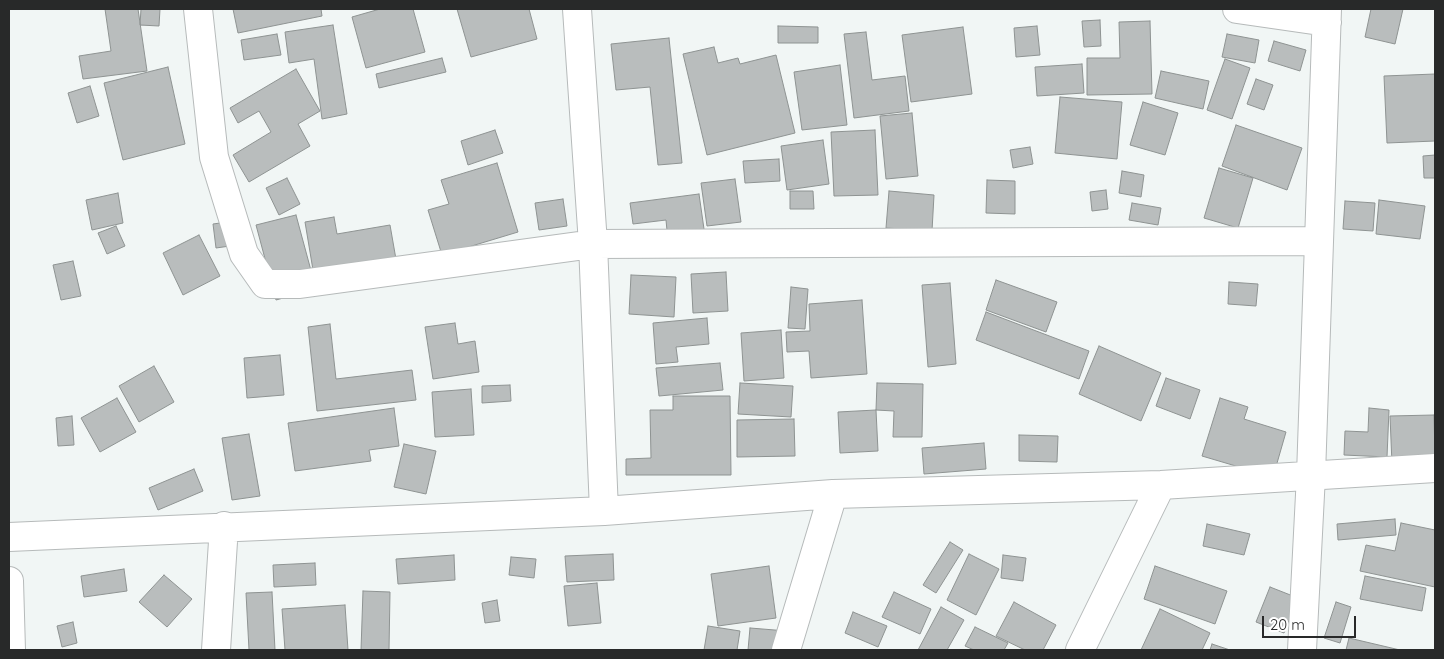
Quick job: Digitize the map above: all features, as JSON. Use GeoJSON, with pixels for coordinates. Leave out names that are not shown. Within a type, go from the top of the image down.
{"type":"FeatureCollection","features":[{"type":"Feature","properties":{"kind":"street"},"geometry":{"type":"LineString","coordinates":[[198,9],[214,157],[244,254],[266,284],[300,284],[593,244],[1319,241]]}},
{"type":"Feature","properties":{"kind":"street"},"geometry":{"type":"LineString","coordinates":[[577,9],[593,244],[604,511]]}},
{"type":"Feature","properties":{"kind":"street"},"geometry":{"type":"LineString","coordinates":[[1236,9],[1327,15],[1311,475],[1302,650]]}},
{"type":"Feature","properties":{"kind":"street"},"geometry":{"type":"LineString","coordinates":[[9,537],[224,526],[604,511],[833,494],[1161,485],[1435,468]]}},
{"type":"Feature","properties":{"kind":"street"},"geometry":{"type":"LineString","coordinates":[[1080,650],[1161,485]]}},
{"type":"Feature","properties":{"kind":"street"},"geometry":{"type":"LineString","coordinates":[[786,650],[833,494]]}},
{"type":"Feature","properties":{"kind":"street"},"geometry":{"type":"LineString","coordinates":[[216,650],[224,526]]}},
{"type":"Feature","properties":{"kind":"street"},"geometry":{"type":"LineString","coordinates":[[9,581],[11,650]]}},
{"type":"Feature","properties":{"kind":"building"},"geometry":{"type":"Polygon","coordinates":[[[105,9],[138,9],[147,71],[83,79],[79,56],[111,51],[105,9]]]}},
{"type":"Feature","properties":{"kind":"building"},"geometry":{"type":"Polygon","coordinates":[[[141,9],[160,9],[159,26],[140,25],[141,9]]]}},
{"type":"Feature","properties":{"kind":"building"},"geometry":{"type":"Polygon","coordinates":[[[233,9],[321,9],[322,16],[238,33],[233,9]]]}},
{"type":"Feature","properties":{"kind":"building"},"geometry":{"type":"Polygon","coordinates":[[[380,9],[413,9],[425,52],[366,68],[352,17],[380,9]]]}},
{"type":"Feature","properties":{"kind":"building"},"geometry":{"type":"Polygon","coordinates":[[[457,9],[529,9],[537,39],[471,57],[457,9]]]}},
{"type":"Feature","properties":{"kind":"building"},"geometry":{"type":"Polygon","coordinates":[[[1371,9],[1403,9],[1395,44],[1365,37],[1371,9]]]}},
{"type":"Feature","properties":{"kind":"building"},"geometry":{"type":"Polygon","coordinates":[[[1100,20],[1101,46],[1084,47],[1082,21],[1100,20]]]}},
{"type":"Feature","properties":{"kind":"building"},"geometry":{"type":"Polygon","coordinates":[[[1150,21],[1152,94],[1087,95],[1087,58],[1120,58],[1119,22],[1150,21]]]}},
{"type":"Feature","properties":{"kind":"building"},"geometry":{"type":"Polygon","coordinates":[[[333,25],[347,114],[322,119],[314,59],[289,63],[285,32],[333,25]]]}},
{"type":"Feature","properties":{"kind":"building"},"geometry":{"type":"Polygon","coordinates":[[[778,26],[818,27],[818,43],[778,43],[778,26]]]}},
{"type":"Feature","properties":{"kind":"building"},"geometry":{"type":"Polygon","coordinates":[[[1037,26],[1040,55],[1016,57],[1014,28],[1037,26]]]}},
{"type":"Feature","properties":{"kind":"building"},"geometry":{"type":"Polygon","coordinates":[[[963,27],[972,94],[911,102],[902,35],[963,27]]]}},
{"type":"Feature","properties":{"kind":"building"},"geometry":{"type":"Polygon","coordinates":[[[866,32],[872,80],[905,76],[909,111],[854,118],[844,34],[866,32]]]}},
{"type":"Feature","properties":{"kind":"building"},"geometry":{"type":"Polygon","coordinates":[[[277,34],[281,55],[244,60],[241,40],[277,34]]]}},
{"type":"Feature","properties":{"kind":"building"},"geometry":{"type":"Polygon","coordinates":[[[1227,34],[1259,40],[1255,63],[1222,57],[1227,34]]]}},
{"type":"Feature","properties":{"kind":"building"},"geometry":{"type":"Polygon","coordinates":[[[669,38],[682,163],[658,165],[650,87],[616,90],[611,44],[669,38]]]}},
{"type":"Feature","properties":{"kind":"building"},"geometry":{"type":"Polygon","coordinates":[[[1274,41],[1306,50],[1300,71],[1268,61],[1274,41]]]}},
{"type":"Feature","properties":{"kind":"building"},"geometry":{"type":"Polygon","coordinates":[[[714,47],[718,63],[738,58],[740,64],[776,55],[795,133],[707,155],[683,54],[714,47]]]}},
{"type":"Feature","properties":{"kind":"building"},"geometry":{"type":"Polygon","coordinates":[[[442,58],[446,72],[379,88],[376,74],[442,58]]]}},
{"type":"Feature","properties":{"kind":"building"},"geometry":{"type":"Polygon","coordinates":[[[1225,59],[1250,68],[1232,119],[1207,110],[1225,59]]]}},
{"type":"Feature","properties":{"kind":"building"},"geometry":{"type":"Polygon","coordinates":[[[1082,64],[1084,93],[1037,96],[1035,67],[1082,64]]]}},
{"type":"Feature","properties":{"kind":"building"},"geometry":{"type":"Polygon","coordinates":[[[840,65],[847,125],[802,130],[794,72],[840,65]]]}},
{"type":"Feature","properties":{"kind":"building"},"geometry":{"type":"Polygon","coordinates":[[[168,67],[185,144],[123,160],[104,83],[168,67]]]}},
{"type":"Feature","properties":{"kind":"building"},"geometry":{"type":"Polygon","coordinates":[[[296,69],[320,111],[298,124],[310,146],[249,182],[233,155],[271,132],[259,111],[238,123],[230,108],[296,69]]]}},
{"type":"Feature","properties":{"kind":"building"},"geometry":{"type":"Polygon","coordinates":[[[1161,71],[1209,81],[1203,109],[1155,98],[1161,71]]]}},
{"type":"Feature","properties":{"kind":"building"},"geometry":{"type":"Polygon","coordinates":[[[1435,74],[1435,141],[1387,143],[1384,76],[1435,74]]]}},
{"type":"Feature","properties":{"kind":"building"},"geometry":{"type":"Polygon","coordinates":[[[1256,79],[1273,85],[1264,110],[1247,104],[1256,79]]]}},
{"type":"Feature","properties":{"kind":"building"},"geometry":{"type":"Polygon","coordinates":[[[90,86],[99,116],[77,123],[68,93],[90,86]]]}},
{"type":"Feature","properties":{"kind":"building"},"geometry":{"type":"Polygon","coordinates":[[[1060,97],[1122,102],[1117,159],[1055,153],[1060,97]]]}},
{"type":"Feature","properties":{"kind":"building"},"geometry":{"type":"Polygon","coordinates":[[[1143,102],[1178,113],[1165,155],[1130,145],[1143,102]]]}},
{"type":"Feature","properties":{"kind":"building"},"geometry":{"type":"Polygon","coordinates":[[[912,113],[918,176],[886,179],[880,116],[912,113]]]}},
{"type":"Feature","properties":{"kind":"building"},"geometry":{"type":"Polygon","coordinates":[[[1236,125],[1302,148],[1287,190],[1222,166],[1236,125]]]}},
{"type":"Feature","properties":{"kind":"building"},"geometry":{"type":"Polygon","coordinates":[[[495,130],[503,153],[468,165],[461,141],[495,130]]]}},
{"type":"Feature","properties":{"kind":"building"},"geometry":{"type":"Polygon","coordinates":[[[875,130],[878,195],[834,196],[831,132],[875,130]]]}},
{"type":"Feature","properties":{"kind":"building"},"geometry":{"type":"Polygon","coordinates":[[[823,140],[829,184],[787,190],[781,146],[823,140]]]}},
{"type":"Feature","properties":{"kind":"building"},"geometry":{"type":"Polygon","coordinates":[[[1030,147],[1033,164],[1013,168],[1010,150],[1030,147]]]}},
{"type":"Feature","properties":{"kind":"building"},"geometry":{"type":"Polygon","coordinates":[[[1435,155],[1435,178],[1424,178],[1423,156],[1435,155]]]}},
{"type":"Feature","properties":{"kind":"building"},"geometry":{"type":"Polygon","coordinates":[[[779,159],[780,181],[745,183],[743,161],[779,159]]]}},
{"type":"Feature","properties":{"kind":"building"},"geometry":{"type":"Polygon","coordinates":[[[497,163],[518,232],[442,255],[428,210],[449,204],[441,180],[497,163]]]}},
{"type":"Feature","properties":{"kind":"building"},"geometry":{"type":"Polygon","coordinates":[[[1219,168],[1253,178],[1238,228],[1204,218],[1219,168]]]}},
{"type":"Feature","properties":{"kind":"building"},"geometry":{"type":"Polygon","coordinates":[[[1122,171],[1144,175],[1141,197],[1119,193],[1122,171]]]}},
{"type":"Feature","properties":{"kind":"building"},"geometry":{"type":"Polygon","coordinates":[[[287,178],[300,204],[279,215],[266,188],[287,178]]]}},
{"type":"Feature","properties":{"kind":"building"},"geometry":{"type":"Polygon","coordinates":[[[735,179],[741,222],[707,226],[701,183],[735,179]]]}},
{"type":"Feature","properties":{"kind":"building"},"geometry":{"type":"Polygon","coordinates":[[[987,180],[1015,181],[1015,214],[986,213],[987,180]]]}},
{"type":"Feature","properties":{"kind":"building"},"geometry":{"type":"Polygon","coordinates":[[[1106,190],[1108,209],[1092,211],[1090,192],[1106,190]]]}},
{"type":"Feature","properties":{"kind":"building"},"geometry":{"type":"Polygon","coordinates":[[[790,191],[813,191],[814,209],[790,209],[790,191]]]}},
{"type":"Feature","properties":{"kind":"building"},"geometry":{"type":"Polygon","coordinates":[[[889,191],[934,195],[932,231],[886,228],[889,191]]]}},
{"type":"Feature","properties":{"kind":"building"},"geometry":{"type":"Polygon","coordinates":[[[118,193],[123,223],[92,230],[86,200],[118,193]]]}},
{"type":"Feature","properties":{"kind":"building"},"geometry":{"type":"Polygon","coordinates":[[[699,194],[705,236],[668,241],[666,220],[633,224],[630,203],[699,194]]]}},
{"type":"Feature","properties":{"kind":"building"},"geometry":{"type":"Polygon","coordinates":[[[563,199],[567,226],[539,230],[535,203],[563,199]]]}},
{"type":"Feature","properties":{"kind":"building"},"geometry":{"type":"Polygon","coordinates":[[[1379,200],[1425,206],[1420,239],[1376,234],[1379,200]]]}},
{"type":"Feature","properties":{"kind":"building"},"geometry":{"type":"Polygon","coordinates":[[[1345,201],[1375,203],[1373,231],[1343,229],[1345,201]]]}},
{"type":"Feature","properties":{"kind":"building"},"geometry":{"type":"Polygon","coordinates":[[[1132,203],[1161,208],[1158,225],[1129,220],[1132,203]]]}},
{"type":"Feature","properties":{"kind":"building"},"geometry":{"type":"Polygon","coordinates":[[[296,215],[316,289],[276,300],[256,225],[296,215]]]}},
{"type":"Feature","properties":{"kind":"building"},"geometry":{"type":"Polygon","coordinates":[[[334,217],[337,234],[390,225],[397,265],[313,270],[305,222],[334,217]]]}},
{"type":"Feature","properties":{"kind":"building"},"geometry":{"type":"Polygon","coordinates":[[[227,222],[230,246],[216,248],[213,224],[227,222]]]}},
{"type":"Feature","properties":{"kind":"building"},"geometry":{"type":"Polygon","coordinates":[[[116,226],[125,246],[107,254],[98,233],[116,226]]]}},
{"type":"Feature","properties":{"kind":"building"},"geometry":{"type":"Polygon","coordinates":[[[199,235],[220,276],[183,295],[163,253],[199,235]]]}},
{"type":"Feature","properties":{"kind":"building"},"geometry":{"type":"Polygon","coordinates":[[[73,261],[81,296],[61,300],[53,265],[73,261]]]}},
{"type":"Feature","properties":{"kind":"building"},"geometry":{"type":"Polygon","coordinates":[[[726,272],[728,311],[693,313],[691,274],[726,272]]]}},
{"type":"Feature","properties":{"kind":"building"},"geometry":{"type":"Polygon","coordinates":[[[631,275],[676,277],[674,317],[629,314],[631,275]]]}},
{"type":"Feature","properties":{"kind":"building"},"geometry":{"type":"Polygon","coordinates":[[[996,280],[1057,302],[1046,332],[986,310],[996,280]]]}},
{"type":"Feature","properties":{"kind":"building"},"geometry":{"type":"Polygon","coordinates":[[[1229,282],[1258,284],[1256,306],[1228,304],[1229,282]]]}},
{"type":"Feature","properties":{"kind":"building"},"geometry":{"type":"Polygon","coordinates":[[[950,283],[956,364],[928,367],[922,285],[950,283]]]}},
{"type":"Feature","properties":{"kind":"building"},"geometry":{"type":"Polygon","coordinates":[[[791,287],[808,289],[805,329],[788,328],[791,287]]]}},
{"type":"Feature","properties":{"kind":"building"},"geometry":{"type":"Polygon","coordinates":[[[862,300],[867,374],[811,378],[809,351],[787,352],[786,332],[810,331],[809,304],[862,300]]]}},
{"type":"Feature","properties":{"kind":"building"},"geometry":{"type":"Polygon","coordinates":[[[986,312],[1089,351],[1079,379],[976,340],[986,312]]]}},
{"type":"Feature","properties":{"kind":"building"},"geometry":{"type":"Polygon","coordinates":[[[707,318],[709,344],[676,347],[678,362],[656,364],[653,323],[707,318]]]}},
{"type":"Feature","properties":{"kind":"building"},"geometry":{"type":"Polygon","coordinates":[[[455,323],[458,344],[475,341],[479,372],[433,379],[425,327],[455,323]]]}},
{"type":"Feature","properties":{"kind":"building"},"geometry":{"type":"Polygon","coordinates":[[[330,324],[336,379],[412,370],[416,400],[317,411],[308,327],[330,324]]]}},
{"type":"Feature","properties":{"kind":"building"},"geometry":{"type":"Polygon","coordinates":[[[781,330],[784,378],[744,381],[741,333],[781,330]]]}},
{"type":"Feature","properties":{"kind":"building"},"geometry":{"type":"Polygon","coordinates":[[[1099,346],[1161,373],[1141,421],[1079,394],[1099,346]]]}},
{"type":"Feature","properties":{"kind":"building"},"geometry":{"type":"Polygon","coordinates":[[[280,355],[284,395],[247,398],[244,358],[280,355]]]}},
{"type":"Feature","properties":{"kind":"building"},"geometry":{"type":"Polygon","coordinates":[[[720,363],[723,390],[659,396],[656,368],[720,363]]]}},
{"type":"Feature","properties":{"kind":"building"},"geometry":{"type":"Polygon","coordinates":[[[154,366],[174,402],[139,422],[119,386],[154,366]]]}},
{"type":"Feature","properties":{"kind":"building"},"geometry":{"type":"Polygon","coordinates":[[[1166,378],[1200,390],[1190,419],[1156,406],[1166,378]]]}},
{"type":"Feature","properties":{"kind":"building"},"geometry":{"type":"Polygon","coordinates":[[[740,383],[793,386],[791,417],[738,414],[740,383]]]}},
{"type":"Feature","properties":{"kind":"building"},"geometry":{"type":"Polygon","coordinates":[[[877,383],[923,384],[922,437],[893,437],[894,411],[876,410],[877,383]]]}},
{"type":"Feature","properties":{"kind":"building"},"geometry":{"type":"Polygon","coordinates":[[[510,385],[511,401],[482,403],[482,386],[510,385]]]}},
{"type":"Feature","properties":{"kind":"building"},"geometry":{"type":"Polygon","coordinates":[[[471,389],[474,435],[435,437],[432,392],[471,389]]]}},
{"type":"Feature","properties":{"kind":"building"},"geometry":{"type":"Polygon","coordinates":[[[673,396],[730,396],[731,475],[626,475],[626,459],[651,458],[650,410],[673,410],[673,396]]]}},
{"type":"Feature","properties":{"kind":"building"},"geometry":{"type":"Polygon","coordinates":[[[117,398],[136,432],[100,452],[81,418],[117,398]]]}},
{"type":"Feature","properties":{"kind":"building"},"geometry":{"type":"Polygon","coordinates":[[[1220,398],[1248,407],[1244,419],[1286,432],[1273,477],[1202,456],[1220,398]]]}},
{"type":"Feature","properties":{"kind":"building"},"geometry":{"type":"Polygon","coordinates":[[[394,408],[399,446],[369,450],[371,461],[295,471],[288,423],[394,408]]]}},
{"type":"Feature","properties":{"kind":"building"},"geometry":{"type":"Polygon","coordinates":[[[1369,408],[1389,410],[1387,457],[1344,455],[1345,431],[1368,432],[1369,408]]]}},
{"type":"Feature","properties":{"kind":"building"},"geometry":{"type":"Polygon","coordinates":[[[876,410],[878,451],[840,453],[838,412],[876,410]]]}},
{"type":"Feature","properties":{"kind":"building"},"geometry":{"type":"Polygon","coordinates":[[[1434,415],[1435,455],[1392,464],[1390,416],[1434,415]]]}},
{"type":"Feature","properties":{"kind":"building"},"geometry":{"type":"Polygon","coordinates":[[[72,416],[74,445],[58,446],[56,418],[72,416]]]}},
{"type":"Feature","properties":{"kind":"building"},"geometry":{"type":"Polygon","coordinates":[[[794,419],[795,456],[737,457],[737,420],[794,419]]]}},
{"type":"Feature","properties":{"kind":"building"},"geometry":{"type":"Polygon","coordinates":[[[249,434],[260,496],[232,500],[222,438],[249,434]]]}},
{"type":"Feature","properties":{"kind":"building"},"geometry":{"type":"Polygon","coordinates":[[[1019,435],[1058,436],[1057,462],[1019,461],[1019,435]]]}},
{"type":"Feature","properties":{"kind":"building"},"geometry":{"type":"Polygon","coordinates":[[[984,443],[986,469],[924,474],[922,448],[984,443]]]}},
{"type":"Feature","properties":{"kind":"building"},"geometry":{"type":"Polygon","coordinates":[[[404,444],[436,451],[426,494],[394,487],[404,444]]]}},
{"type":"Feature","properties":{"kind":"building"},"geometry":{"type":"Polygon","coordinates":[[[194,469],[203,491],[158,510],[149,488],[194,469]]]}},
{"type":"Feature","properties":{"kind":"building"},"geometry":{"type":"Polygon","coordinates":[[[1395,519],[1396,535],[1338,540],[1337,524],[1395,519]]]}},
{"type":"Feature","properties":{"kind":"building"},"geometry":{"type":"Polygon","coordinates":[[[1401,523],[1435,530],[1435,587],[1360,571],[1366,545],[1395,551],[1401,523]]]}},
{"type":"Feature","properties":{"kind":"building"},"geometry":{"type":"Polygon","coordinates":[[[1207,524],[1250,534],[1244,555],[1203,546],[1207,524]]]}},
{"type":"Feature","properties":{"kind":"building"},"geometry":{"type":"Polygon","coordinates":[[[950,542],[963,550],[936,593],[923,585],[950,542]]]}},
{"type":"Feature","properties":{"kind":"building"},"geometry":{"type":"Polygon","coordinates":[[[613,554],[614,580],[567,582],[565,556],[613,554]]]}},
{"type":"Feature","properties":{"kind":"building"},"geometry":{"type":"Polygon","coordinates":[[[969,554],[999,569],[976,615],[947,600],[969,554]]]}},
{"type":"Feature","properties":{"kind":"building"},"geometry":{"type":"Polygon","coordinates":[[[454,555],[455,580],[398,584],[396,559],[454,555]]]}},
{"type":"Feature","properties":{"kind":"building"},"geometry":{"type":"Polygon","coordinates":[[[1003,555],[1026,558],[1023,581],[1001,578],[1003,555]]]}},
{"type":"Feature","properties":{"kind":"building"},"geometry":{"type":"Polygon","coordinates":[[[511,557],[536,559],[534,578],[509,575],[511,557]]]}},
{"type":"Feature","properties":{"kind":"building"},"geometry":{"type":"Polygon","coordinates":[[[315,563],[316,585],[274,587],[273,565],[315,563]]]}},
{"type":"Feature","properties":{"kind":"building"},"geometry":{"type":"Polygon","coordinates":[[[769,566],[776,618],[718,626],[711,574],[769,566]]]}},
{"type":"Feature","properties":{"kind":"building"},"geometry":{"type":"Polygon","coordinates":[[[1155,566],[1227,591],[1215,624],[1144,599],[1155,566]]]}},
{"type":"Feature","properties":{"kind":"building"},"geometry":{"type":"Polygon","coordinates":[[[124,569],[127,591],[84,597],[81,576],[124,569]]]}},
{"type":"Feature","properties":{"kind":"building"},"geometry":{"type":"Polygon","coordinates":[[[164,575],[192,599],[167,627],[139,602],[164,575]]]}},
{"type":"Feature","properties":{"kind":"building"},"geometry":{"type":"Polygon","coordinates":[[[1365,576],[1426,588],[1422,611],[1360,599],[1365,576]]]}},
{"type":"Feature","properties":{"kind":"building"},"geometry":{"type":"Polygon","coordinates":[[[597,583],[601,623],[568,626],[564,586],[597,583]]]}},
{"type":"Feature","properties":{"kind":"building"},"geometry":{"type":"Polygon","coordinates":[[[1270,587],[1298,598],[1284,633],[1256,622],[1270,587]]]}},
{"type":"Feature","properties":{"kind":"building"},"geometry":{"type":"Polygon","coordinates":[[[363,591],[390,592],[389,650],[361,650],[363,591]]]}},
{"type":"Feature","properties":{"kind":"building"},"geometry":{"type":"Polygon","coordinates":[[[272,592],[275,650],[249,650],[246,593],[272,592]]]}},
{"type":"Feature","properties":{"kind":"building"},"geometry":{"type":"Polygon","coordinates":[[[894,592],[931,609],[920,634],[882,617],[894,592]]]}},
{"type":"Feature","properties":{"kind":"building"},"geometry":{"type":"Polygon","coordinates":[[[497,600],[500,621],[485,623],[482,603],[497,600]]]}},
{"type":"Feature","properties":{"kind":"building"},"geometry":{"type":"Polygon","coordinates":[[[1014,602],[1056,625],[1043,650],[1025,650],[996,636],[1014,602]]]}},
{"type":"Feature","properties":{"kind":"building"},"geometry":{"type":"Polygon","coordinates":[[[1336,602],[1351,607],[1340,643],[1324,638],[1336,602]]]}},
{"type":"Feature","properties":{"kind":"building"},"geometry":{"type":"Polygon","coordinates":[[[345,605],[348,650],[285,650],[282,609],[345,605]]]}},
{"type":"Feature","properties":{"kind":"building"},"geometry":{"type":"Polygon","coordinates":[[[941,607],[964,620],[947,650],[918,650],[941,607]]]}},
{"type":"Feature","properties":{"kind":"building"},"geometry":{"type":"Polygon","coordinates":[[[1160,609],[1210,633],[1202,650],[1141,650],[1160,609]]]}},
{"type":"Feature","properties":{"kind":"building"},"geometry":{"type":"Polygon","coordinates":[[[853,612],[887,626],[878,647],[845,633],[853,612]]]}},
{"type":"Feature","properties":{"kind":"building"},"geometry":{"type":"Polygon","coordinates":[[[73,622],[77,643],[62,647],[57,626],[73,622]]]}},
{"type":"Feature","properties":{"kind":"building"},"geometry":{"type":"Polygon","coordinates":[[[708,626],[740,631],[737,650],[704,650],[708,626]]]}},
{"type":"Feature","properties":{"kind":"building"},"geometry":{"type":"Polygon","coordinates":[[[975,627],[1008,643],[1004,650],[974,650],[965,646],[975,627]]]}},
{"type":"Feature","properties":{"kind":"building"},"geometry":{"type":"Polygon","coordinates":[[[750,628],[787,631],[785,650],[748,650],[750,628]]]}},
{"type":"Feature","properties":{"kind":"building"},"geometry":{"type":"Polygon","coordinates":[[[1349,638],[1400,650],[1346,650],[1349,638]]]}},
{"type":"Feature","properties":{"kind":"building"},"geometry":{"type":"Polygon","coordinates":[[[1212,644],[1230,650],[1210,650],[1212,644]]]}}]}
